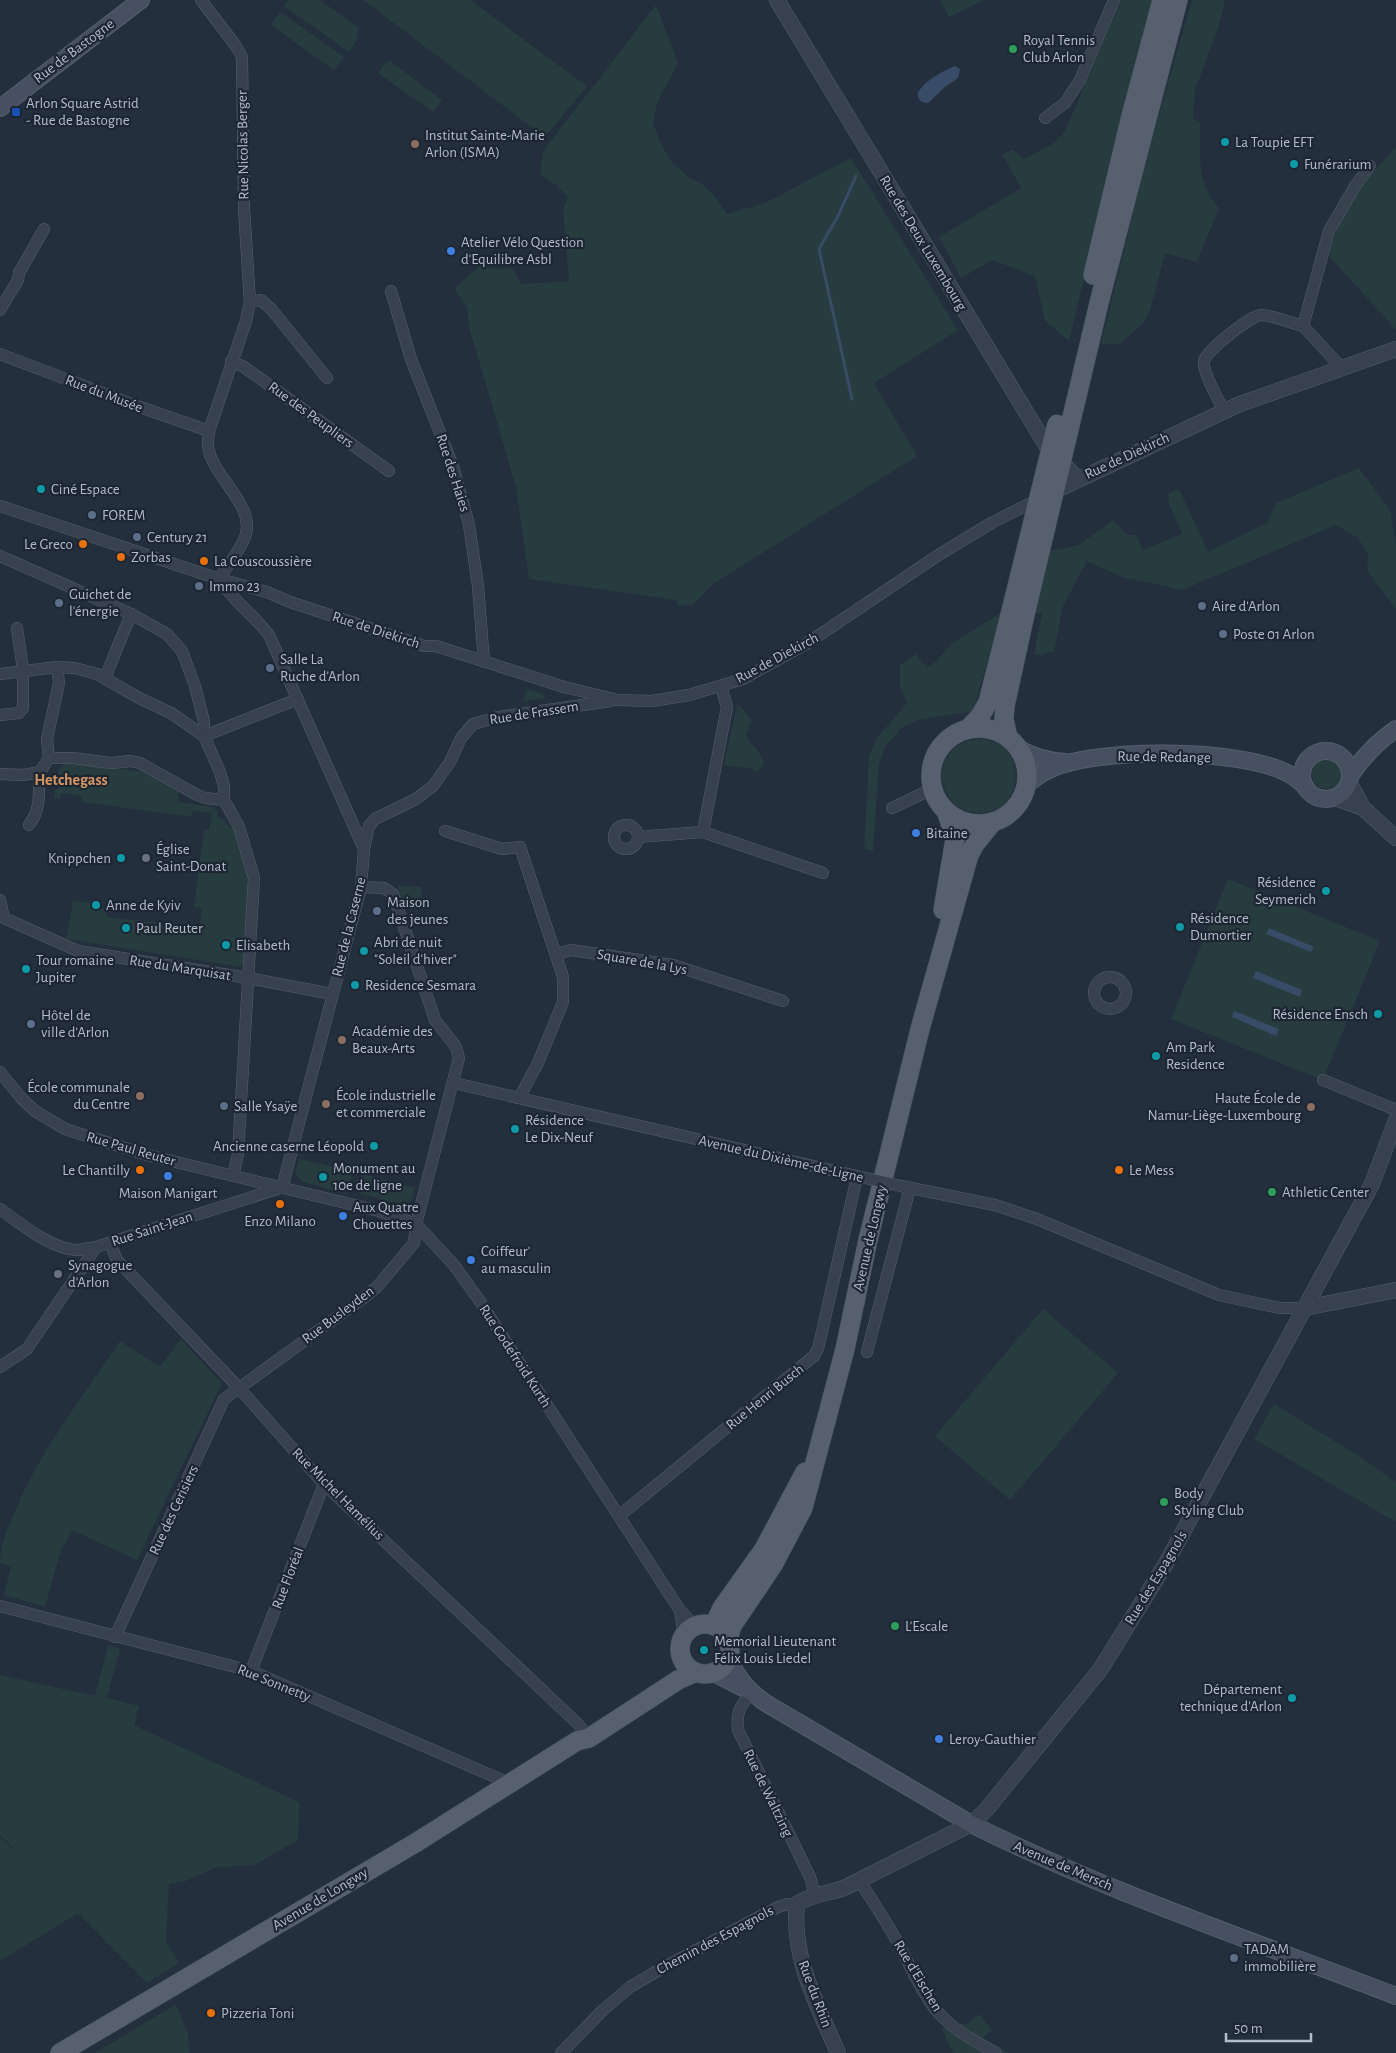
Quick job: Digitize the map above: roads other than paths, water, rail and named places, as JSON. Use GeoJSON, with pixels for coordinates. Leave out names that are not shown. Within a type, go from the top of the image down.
{"type":"FeatureCollection","features":[{"type":"Feature","properties":{"kind":"main road","name":"Rue de Bastogne"},"geometry":{"type":"LineString","coordinates":[[3,105],[141,0]]}},
{"type":"Feature","properties":{"kind":"main road"},"geometry":{"type":"LineString","coordinates":[[1017,617],[1004,720],[1013,743],[1024,760],[1027,772],[1026,785],[1022,798],[1014,809],[1004,817],[992,823],[976,825],[961,821],[948,814],[937,802],[932,789],[930,773],[934,758],[942,745],[954,735],[968,729],[981,715],[988,702],[1017,617],[1094,298],[1130,120],[1162,0]]}},
{"type":"Feature","properties":{"kind":"main road"},"geometry":{"type":"LineString","coordinates":[[1094,298],[1178,0]]}},
{"type":"Feature","properties":{"kind":"main road"},"geometry":{"type":"LineString","coordinates":[[968,729],[989,730],[1013,743],[1031,756],[1070,763]]}},
{"type":"Feature","properties":{"kind":"main road"},"geometry":{"type":"LineString","coordinates":[[1380,740],[1354,750],[1336,753],[1321,752],[1311,757],[1303,770],[1305,786],[1310,793],[1318,798],[1335,798],[1344,792],[1361,760],[1380,740],[1396,729]]}},
{"type":"Feature","properties":{"kind":"main road"},"geometry":{"type":"LineString","coordinates":[[1336,753],[1347,762],[1350,779]]}},
{"type":"Feature","properties":{"kind":"main road","name":"Rue de Redange"},"geometry":{"type":"LineString","coordinates":[[1070,763],[1101,757],[1145,754],[1185,754],[1258,764],[1290,763],[1311,757]]}},
{"type":"Feature","properties":{"kind":"main road"},"geometry":{"type":"LineString","coordinates":[[1026,785],[1045,771],[1070,763]]}},
{"type":"Feature","properties":{"kind":"main road","name":"Rue de Redange"},"geometry":{"type":"LineString","coordinates":[[1258,764],[1288,774],[1305,786]]}},
{"type":"Feature","properties":{"kind":"main road"},"geometry":{"type":"LineString","coordinates":[[920,1029],[954,848],[955,839],[948,814]]}},
{"type":"Feature","properties":{"kind":"main road"},"geometry":{"type":"LineString","coordinates":[[920,1029],[969,855],[975,844],[992,823]]}},
{"type":"Feature","properties":{"kind":"main road","name":"Avenue de Longwy"},"geometry":{"type":"LineString","coordinates":[[728,1648],[732,1626],[773,1564],[803,1508],[844,1349],[870,1231],[920,1029]]}},
{"type":"Feature","properties":{"kind":"main road","name":"Avenue de Longwy"},"geometry":{"type":"LineString","coordinates":[[583,1737],[662,1679],[670,1671],[694,1635],[722,1608],[764,1549],[819,1446]]}},
{"type":"Feature","properties":{"kind":"main road"},"geometry":{"type":"LineString","coordinates":[[725,1633],[728,1648],[725,1664],[704,1672],[686,1664],[694,1635],[725,1633]]}},
{"type":"Feature","properties":{"kind":"main road","name":"Avenue de Mersch"},"geometry":{"type":"LineString","coordinates":[[728,1648],[738,1677],[751,1692],[764,1702],[971,1824],[1099,1882],[1396,1996]]}},
{"type":"Feature","properties":{"kind":"main road","name":"Avenue de Longwy"},"geometry":{"type":"LineString","coordinates":[[60,2053],[417,1842],[583,1737],[678,1680],[704,1672]]}},
{"type":"Feature","properties":{"kind":"main road","name":"Avenue de Mersch"},"geometry":{"type":"LineString","coordinates":[[704,1672],[751,1692]]}},
{"type":"Feature","properties":{"kind":"street","name":"Rue Nicolas Berger"},"geometry":{"type":"LineString","coordinates":[[202,0],[236,46],[242,58],[244,208],[250,302],[246,320],[209,431],[208,447],[214,463],[243,509],[248,524],[245,537],[219,580]]}},
{"type":"Feature","properties":{"kind":"street","name":"Rue des Deux Luxembourg"},"geometry":{"type":"LineString","coordinates":[[777,0],[1049,450],[1078,479]]}},
{"type":"Feature","properties":{"kind":"street"},"geometry":{"type":"LineString","coordinates":[[1045,118],[1065,103],[1080,80],[1114,0]]}},
{"type":"Feature","properties":{"kind":"street"},"geometry":{"type":"LineString","coordinates":[[1302,326],[1329,231],[1355,186],[1370,166]]}},
{"type":"Feature","properties":{"kind":"street"},"geometry":{"type":"LineString","coordinates":[[0,310],[18,280],[19,273],[44,228]]}},
{"type":"Feature","properties":{"kind":"street","name":"Rue des Haies"},"geometry":{"type":"LineString","coordinates":[[392,291],[412,359],[453,466],[470,525],[484,662]]}},
{"type":"Feature","properties":{"kind":"street"},"geometry":{"type":"LineString","coordinates":[[250,302],[261,300],[272,310],[327,378]]}},
{"type":"Feature","properties":{"kind":"street"},"geometry":{"type":"LineString","coordinates":[[1224,411],[1204,368],[1204,360],[1209,353],[1246,321],[1261,315],[1302,326],[1340,367]]}},
{"type":"Feature","properties":{"kind":"street","name":"Rue de Diekirch"},"geometry":{"type":"LineString","coordinates":[[0,506],[219,580],[266,592],[290,602],[424,646],[436,646],[564,687],[618,700],[652,701],[689,695],[743,679],[806,644],[940,554],[993,522],[1048,494],[1224,411],[1340,367],[1396,349]]}},
{"type":"Feature","properties":{"kind":"street","name":"Rue du Musée"},"geometry":{"type":"LineString","coordinates":[[0,354],[140,408],[209,431]]}},
{"type":"Feature","properties":{"kind":"street","name":"Rue des Peupliers"},"geometry":{"type":"LineString","coordinates":[[231,361],[244,367],[390,471]]}},
{"type":"Feature","properties":{"kind":"street"},"geometry":{"type":"LineString","coordinates":[[1048,494],[1049,450]]}},
{"type":"Feature","properties":{"kind":"street"},"geometry":{"type":"LineString","coordinates":[[0,556],[131,614],[167,634],[182,651],[195,686],[204,722],[204,736],[224,786],[224,800],[239,827],[254,878],[238,1154],[233,1176]]}},
{"type":"Feature","properties":{"kind":"street","name":"Rue de la Caserne"},"geometry":{"type":"LineString","coordinates":[[219,580],[229,594],[260,623],[269,635],[364,848],[361,887],[282,1188]]}},
{"type":"Feature","properties":{"kind":"street"},"geometry":{"type":"LineString","coordinates":[[105,678],[131,614]]}},
{"type":"Feature","properties":{"kind":"street"},"geometry":{"type":"LineString","coordinates":[[0,715],[22,712],[23,670],[17,628]]}},
{"type":"Feature","properties":{"kind":"street"},"geometry":{"type":"LineString","coordinates":[[0,674],[57,667],[88,671],[171,713],[204,736]]}},
{"type":"Feature","properties":{"kind":"street"},"geometry":{"type":"LineString","coordinates":[[29,824],[36,816],[39,805],[40,772],[49,758],[48,739],[59,682],[57,667]]}},
{"type":"Feature","properties":{"kind":"street"},"geometry":{"type":"LineString","coordinates":[[703,832],[727,707],[721,686]]}},
{"type":"Feature","properties":{"kind":"street"},"geometry":{"type":"LineString","coordinates":[[561,708],[564,687]]}},
{"type":"Feature","properties":{"kind":"street"},"geometry":{"type":"LineString","coordinates":[[204,736],[298,699]]}},
{"type":"Feature","properties":{"kind":"street","name":"Rue de Frassem"},"geometry":{"type":"LineString","coordinates":[[364,848],[369,826],[375,819],[416,799],[433,786],[450,762],[460,738],[473,724],[498,717],[618,700]]}},
{"type":"Feature","properties":{"kind":"street"},"geometry":{"type":"LineString","coordinates":[[49,758],[73,758],[111,763],[131,761],[140,763],[197,795],[224,800]]}},
{"type":"Feature","properties":{"kind":"street"},"geometry":{"type":"LineString","coordinates":[[0,774],[23,775],[40,772]]}},
{"type":"Feature","properties":{"kind":"street"},"geometry":{"type":"LineString","coordinates":[[1350,779],[1363,808]]}},
{"type":"Feature","properties":{"kind":"street"},"geometry":{"type":"LineString","coordinates":[[892,808],[932,789]]}},
{"type":"Feature","properties":{"kind":"street"},"geometry":{"type":"LineString","coordinates":[[1335,798],[1363,808],[1396,838]]}},
{"type":"Feature","properties":{"kind":"street"},"geometry":{"type":"LineString","coordinates":[[445,831],[502,849],[520,848],[563,977],[563,1002],[538,1063],[520,1098]]}},
{"type":"Feature","properties":{"kind":"street"},"geometry":{"type":"LineString","coordinates":[[638,837],[703,832],[823,873]]}},
{"type":"Feature","properties":{"kind":"street","name":"Rue Busleyden"},"geometry":{"type":"LineString","coordinates":[[239,1388],[377,1287],[414,1243],[416,1224],[454,1082],[459,1058],[456,1047],[435,1020],[393,894],[384,888],[361,887]]}},
{"type":"Feature","properties":{"kind":"street"},"geometry":{"type":"LineString","coordinates":[[0,900],[2,919]]}},
{"type":"Feature","properties":{"kind":"street","name":"Rue du Marquisat"},"geometry":{"type":"LineString","coordinates":[[2,919],[78,951],[248,978],[332,994]]}},
{"type":"Feature","properties":{"kind":"street","name":"Square de la Lys"},"geometry":{"type":"LineString","coordinates":[[556,954],[571,950],[673,965],[783,1001]]}},
{"type":"Feature","properties":{"kind":"street","name":"Rue Paul Reuter"},"geometry":{"type":"LineString","coordinates":[[0,1072],[16,1093],[35,1111],[65,1129],[147,1155],[282,1188]]}},
{"type":"Feature","properties":{"kind":"street"},"geometry":{"type":"LineString","coordinates":[[1323,1080],[1396,1110]]}},
{"type":"Feature","properties":{"kind":"street","name":"Avenue du Dixième-de-Ligne"},"geometry":{"type":"LineString","coordinates":[[454,1082],[859,1177],[994,1206],[1037,1220],[1218,1295],[1280,1308],[1304,1308]]}},
{"type":"Feature","properties":{"kind":"street","name":"Rue des Espagnols"},"geometry":{"type":"LineString","coordinates":[[971,1824],[986,1810],[1100,1670],[1170,1557],[1372,1184],[1396,1120]]}},
{"type":"Feature","properties":{"kind":"street","name":"Rue Henri Busch"},"geometry":{"type":"LineString","coordinates":[[619,1516],[814,1356],[818,1349],[859,1177]]}},
{"type":"Feature","properties":{"kind":"street"},"geometry":{"type":"LineString","coordinates":[[867,1352],[905,1187]]}},
{"type":"Feature","properties":{"kind":"street","name":"Rue Godefroid Kurth"},"geometry":{"type":"LineString","coordinates":[[282,1188],[379,1211],[416,1224],[454,1265],[479,1300],[694,1635]]}},
{"type":"Feature","properties":{"kind":"street","name":"Rue Saint-Jean"},"geometry":{"type":"LineString","coordinates":[[0,1209],[35,1233],[61,1247],[77,1250],[96,1247],[282,1188]]}},
{"type":"Feature","properties":{"kind":"street","name":"Rue Michel Hamélius"},"geometry":{"type":"LineString","coordinates":[[110,1242],[117,1260],[239,1388],[324,1484],[583,1737]]}},
{"type":"Feature","properties":{"kind":"street"},"geometry":{"type":"LineString","coordinates":[[0,1367],[27,1349],[96,1247]]}},
{"type":"Feature","properties":{"kind":"street"},"geometry":{"type":"LineString","coordinates":[[1304,1308],[1396,1290]]}},
{"type":"Feature","properties":{"kind":"street","name":"Rue des Cerisiers"},"geometry":{"type":"LineString","coordinates":[[115,1636],[224,1399],[239,1388]]}},
{"type":"Feature","properties":{"kind":"street","name":"Rue Floréal"},"geometry":{"type":"LineString","coordinates":[[251,1671],[324,1484]]}},
{"type":"Feature","properties":{"kind":"street","name":"Rue Sonnetty"},"geometry":{"type":"LineString","coordinates":[[0,1606],[251,1671],[509,1784]]}},
{"type":"Feature","properties":{"kind":"street","name":"Rue de Waltzing"},"geometry":{"type":"LineString","coordinates":[[751,1692],[736,1717],[738,1730],[810,1877],[815,1895]]}},
{"type":"Feature","properties":{"kind":"street","name":"Chemin des Espagnols"},"geometry":{"type":"LineString","coordinates":[[561,2053],[602,2011],[630,1987],[778,1907],[797,1904],[805,1898],[815,1895],[831,1893],[971,1824]]}},
{"type":"Feature","properties":{"kind":"street","name":"Rue d'Eischen"},"geometry":{"type":"LineString","coordinates":[[860,1880],[898,1942],[922,1989],[937,2010],[951,2025],[972,2040],[996,2053]]}},
{"type":"Feature","properties":{"kind":"street","name":"Rue du Rhin"},"geometry":{"type":"LineString","coordinates":[[797,1904],[796,1914],[800,1958],[838,2053]]}},
{"type":"Feature","properties":{"kind":"water"},"geometry":{"type":"Polygon","coordinates":[[[955,66],[960,69],[958,78],[928,103],[920,100],[918,92],[926,83],[940,73],[955,66]]]}},
{"type":"Feature","properties":{"kind":"water"},"geometry":{"type":"Polygon","coordinates":[[[1269,928],[1314,947],[1311,952],[1266,934],[1269,928]]]}},
{"type":"Feature","properties":{"kind":"water"},"geometry":{"type":"Polygon","coordinates":[[[1256,971],[1302,990],[1300,997],[1253,978],[1256,971]]]}},
{"type":"Feature","properties":{"kind":"water"},"geometry":{"type":"Polygon","coordinates":[[[1234,1011],[1279,1029],[1276,1036],[1232,1017],[1234,1011]]]}},
{"type":"Feature","properties":{"kind":"waterway"},"geometry":{"type":"LineString","coordinates":[[852,399],[819,249],[838,216],[856,176]]}},
{"type":"Feature","properties":{"kind":"place","name":"Royal Tennis Club Arlon"},"geometry":{"type":"Point","coordinates":[1013,49]}},
{"type":"Feature","properties":{"kind":"place","name":"Arlon Square Astrid - Rue de Bastogne"},"geometry":{"type":"Point","coordinates":[16,112]}},
{"type":"Feature","properties":{"kind":"place","name":"La Toupie EFT"},"geometry":{"type":"Point","coordinates":[1225,142]}},
{"type":"Feature","properties":{"kind":"place","name":"Institut Sainte-Marie Arlon (ISMA)"},"geometry":{"type":"Point","coordinates":[415,144]}},
{"type":"Feature","properties":{"kind":"place","name":"Funérarium"},"geometry":{"type":"Point","coordinates":[1294,164]}},
{"type":"Feature","properties":{"kind":"place","name":"Atelier Vélo Question d'Equilibre Asbl"},"geometry":{"type":"Point","coordinates":[451,251]}},
{"type":"Feature","properties":{"kind":"place","name":"Ciné Espace"},"geometry":{"type":"Point","coordinates":[41,489]}},
{"type":"Feature","properties":{"kind":"place","name":"FOREM"},"geometry":{"type":"Point","coordinates":[92,515]}},
{"type":"Feature","properties":{"kind":"place","name":"Century 21"},"geometry":{"type":"Point","coordinates":[137,537]}},
{"type":"Feature","properties":{"kind":"place","name":"Le Greco"},"geometry":{"type":"Point","coordinates":[83,544]}},
{"type":"Feature","properties":{"kind":"place","name":"Zorbas"},"geometry":{"type":"Point","coordinates":[121,557]}},
{"type":"Feature","properties":{"kind":"place","name":"La Couscoussière"},"geometry":{"type":"Point","coordinates":[204,561]}},
{"type":"Feature","properties":{"kind":"place","name":"Immo 23"},"geometry":{"type":"Point","coordinates":[199,586]}},
{"type":"Feature","properties":{"kind":"place","name":"Guichet de l'énergie"},"geometry":{"type":"Point","coordinates":[59,603]}},
{"type":"Feature","properties":{"kind":"place","name":"Aire d'Arlon"},"geometry":{"type":"Point","coordinates":[1202,606]}},
{"type":"Feature","properties":{"kind":"place","name":"Poste 01 Arlon"},"geometry":{"type":"Point","coordinates":[1223,634]}},
{"type":"Feature","properties":{"kind":"place","name":"Salle La Ruche d'Arlon"},"geometry":{"type":"Point","coordinates":[270,668]}},
{"type":"Feature","properties":{"kind":"place","name":"Bitaine"},"geometry":{"type":"Point","coordinates":[916,833]}},
{"type":"Feature","properties":{"kind":"place","name":"Knippchen"},"geometry":{"type":"Point","coordinates":[121,858]}},
{"type":"Feature","properties":{"kind":"place","name":"Église Saint-Donat"},"geometry":{"type":"Point","coordinates":[146,858]}},
{"type":"Feature","properties":{"kind":"place","name":"Résidence Seymerich"},"geometry":{"type":"Point","coordinates":[1326,891]}},
{"type":"Feature","properties":{"kind":"place","name":"Anne de Kyiv"},"geometry":{"type":"Point","coordinates":[96,905]}},
{"type":"Feature","properties":{"kind":"place","name":"Maison des jeunes"},"geometry":{"type":"Point","coordinates":[377,911]}},
{"type":"Feature","properties":{"kind":"place","name":"Résidence Dumortier"},"geometry":{"type":"Point","coordinates":[1180,927]}},
{"type":"Feature","properties":{"kind":"place","name":"Paul Reuter"},"geometry":{"type":"Point","coordinates":[126,928]}},
{"type":"Feature","properties":{"kind":"place","name":"Elisabeth"},"geometry":{"type":"Point","coordinates":[226,945]}},
{"type":"Feature","properties":{"kind":"place","name":"Abri de nuit \"Soleil d'hiver\""},"geometry":{"type":"Point","coordinates":[364,951]}},
{"type":"Feature","properties":{"kind":"place","name":"Tour romaine Jupiter"},"geometry":{"type":"Point","coordinates":[26,969]}},
{"type":"Feature","properties":{"kind":"place","name":"Residence Sesmara"},"geometry":{"type":"Point","coordinates":[355,985]}},
{"type":"Feature","properties":{"kind":"place","name":"Résidence Ensch"},"geometry":{"type":"Point","coordinates":[1378,1014]}},
{"type":"Feature","properties":{"kind":"place","name":"Hôtel de ville d'Arlon"},"geometry":{"type":"Point","coordinates":[31,1024]}},
{"type":"Feature","properties":{"kind":"place","name":"Académie des Beaux-Arts"},"geometry":{"type":"Point","coordinates":[342,1040]}},
{"type":"Feature","properties":{"kind":"place","name":"Am Park Residence"},"geometry":{"type":"Point","coordinates":[1156,1056]}},
{"type":"Feature","properties":{"kind":"place","name":"École communale du Centre"},"geometry":{"type":"Point","coordinates":[140,1096]}},
{"type":"Feature","properties":{"kind":"place","name":"École industrielle et commerciale"},"geometry":{"type":"Point","coordinates":[326,1104]}},
{"type":"Feature","properties":{"kind":"place","name":"Salle Ysaÿe"},"geometry":{"type":"Point","coordinates":[224,1106]}},
{"type":"Feature","properties":{"kind":"place","name":"Haute École de Namur-Liège-Luxembourg"},"geometry":{"type":"Point","coordinates":[1311,1107]}},
{"type":"Feature","properties":{"kind":"place","name":"Résidence Le Dix-Neuf"},"geometry":{"type":"Point","coordinates":[515,1129]}},
{"type":"Feature","properties":{"kind":"place","name":"Ancienne caserne Léopold"},"geometry":{"type":"Point","coordinates":[374,1146]}},
{"type":"Feature","properties":{"kind":"place","name":"Le Chantilly"},"geometry":{"type":"Point","coordinates":[140,1170]}},
{"type":"Feature","properties":{"kind":"place","name":"Le Mess"},"geometry":{"type":"Point","coordinates":[1119,1170]}},
{"type":"Feature","properties":{"kind":"place","name":"Maison Manigart"},"geometry":{"type":"Point","coordinates":[168,1176]}},
{"type":"Feature","properties":{"kind":"place","name":"Monument au 10e de ligne"},"geometry":{"type":"Point","coordinates":[323,1177]}},
{"type":"Feature","properties":{"kind":"place","name":"Athletic Center"},"geometry":{"type":"Point","coordinates":[1272,1192]}},
{"type":"Feature","properties":{"kind":"place","name":"Enzo Milano"},"geometry":{"type":"Point","coordinates":[280,1204]}},
{"type":"Feature","properties":{"kind":"place","name":"Aux Quatre Chouettes"},"geometry":{"type":"Point","coordinates":[343,1216]}},
{"type":"Feature","properties":{"kind":"place","name":"Coiffeur' au masculin"},"geometry":{"type":"Point","coordinates":[471,1260]}},
{"type":"Feature","properties":{"kind":"place","name":"Synagogue d'Arlon"},"geometry":{"type":"Point","coordinates":[58,1274]}},
{"type":"Feature","properties":{"kind":"place","name":"Body Styling Club"},"geometry":{"type":"Point","coordinates":[1164,1502]}},
{"type":"Feature","properties":{"kind":"place","name":"L'Escale"},"geometry":{"type":"Point","coordinates":[895,1626]}},
{"type":"Feature","properties":{"kind":"place","name":"Memorial Lieutenant Félix Louis Liedel"},"geometry":{"type":"Point","coordinates":[704,1650]}},
{"type":"Feature","properties":{"kind":"place","name":"Département technique d'Arlon"},"geometry":{"type":"Point","coordinates":[1292,1698]}},
{"type":"Feature","properties":{"kind":"place","name":"Leroy-Gauthier"},"geometry":{"type":"Point","coordinates":[939,1739]}},
{"type":"Feature","properties":{"kind":"place","name":"TADAM immobilière"},"geometry":{"type":"Point","coordinates":[1234,1958]}},
{"type":"Feature","properties":{"kind":"place","name":"Pizzeria Toni"},"geometry":{"type":"Point","coordinates":[211,2013]}},
{"type":"Feature","properties":{"kind":"district","name":"Hetchegass"},"geometry":{"type":"Point","coordinates":[71,780]}}]}
